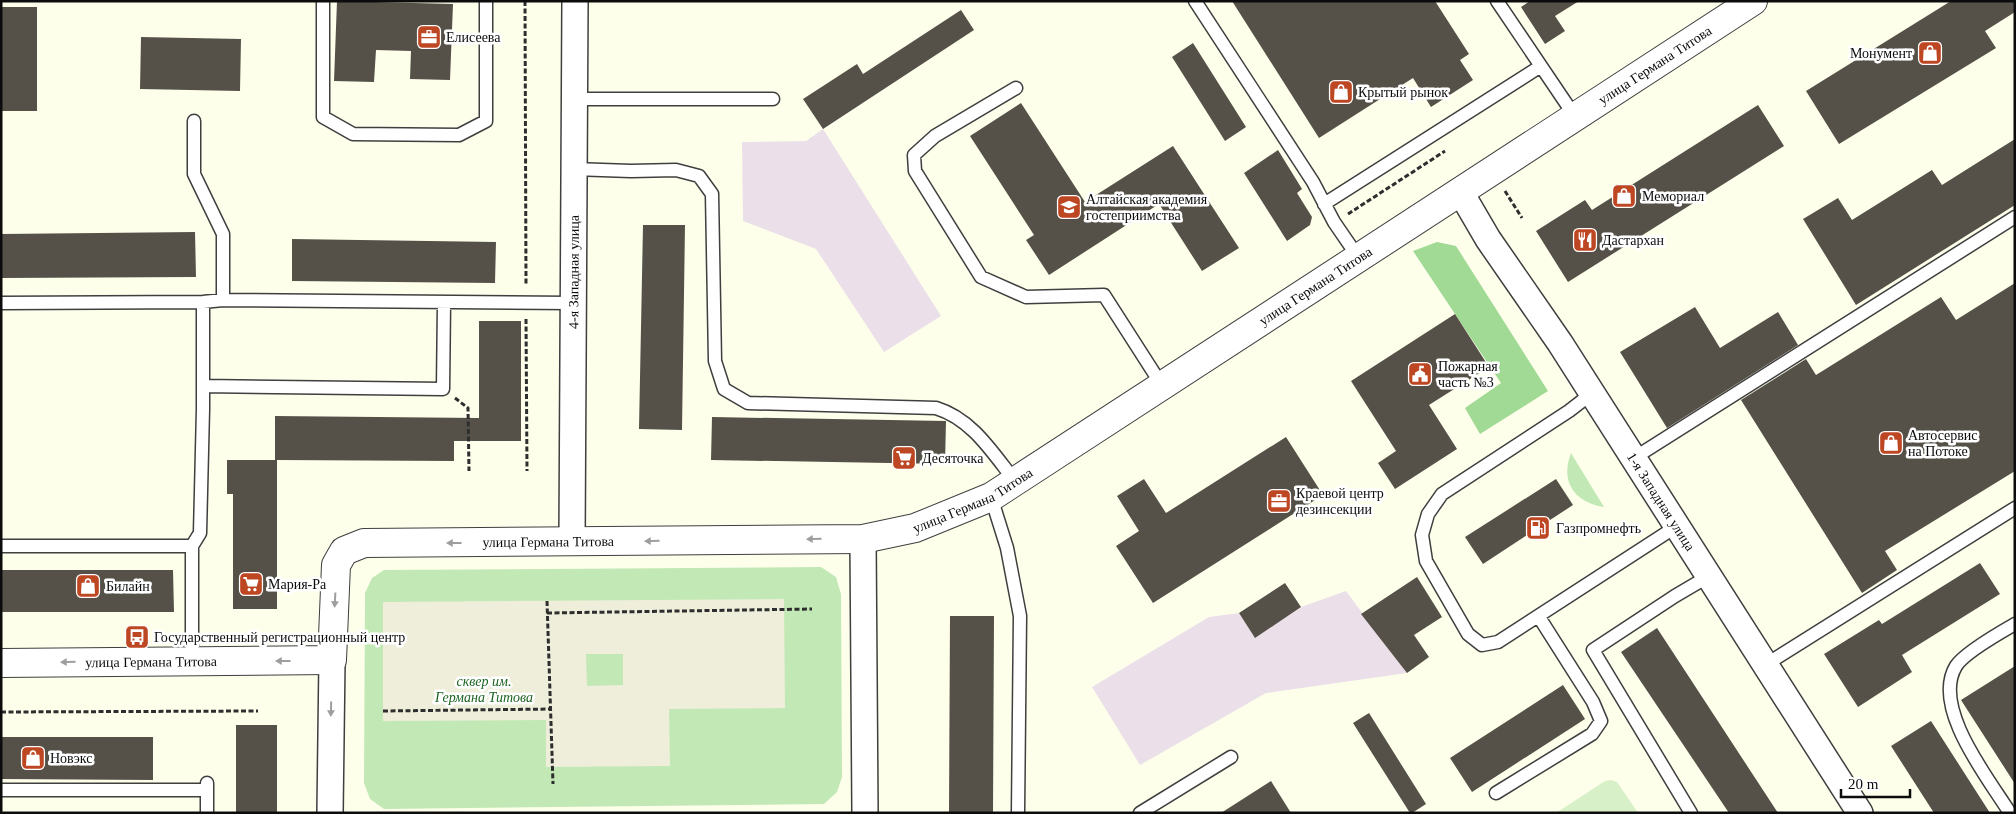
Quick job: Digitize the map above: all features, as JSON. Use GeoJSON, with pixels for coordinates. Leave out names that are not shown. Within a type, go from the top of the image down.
{"type":"FeatureCollection","features":[{"type":"Feature","properties":{"kind":"street","name":"4-я Западная улица"},"geometry":{"type":"LineString","coordinates":[[572,542],[575,1]]}},
{"type":"Feature","properties":{"kind":"street","name":"улица Германа Титова"},"geometry":{"type":"LineString","coordinates":[[330,813],[332,660],[336,565],[344,551],[364,543],[863,539],[915,528],[991,497],[1163,387],[1358,257],[1576,118],[1753,1]]}},
{"type":"Feature","properties":{"kind":"street","name":"1-я Западная улица"},"geometry":{"type":"LineString","coordinates":[[1460,191],[1488,239],[1560,343],[1860,813]]}},
{"type":"Feature","properties":{"kind":"street"},"geometry":{"type":"LineString","coordinates":[[863,539],[865,813]]}},
{"type":"Feature","properties":{"kind":"street","name":"улица Германа Титова"},"geometry":{"type":"LineString","coordinates":[[1,663],[332,660]]}},
{"type":"Feature","properties":{"kind":"lane"},"geometry":{"type":"LineString","coordinates":[[323,1],[323,117],[353,134],[459,135],[486,121],[486,1]]}},
{"type":"Feature","properties":{"kind":"lane"},"geometry":{"type":"LineString","coordinates":[[1194,1],[1313,182],[1334,222],[1358,257]]}},
{"type":"Feature","properties":{"kind":"lane"},"geometry":{"type":"LineString","coordinates":[[1497,1],[1576,118]]}},
{"type":"Feature","properties":{"kind":"lane"},"geometry":{"type":"LineString","coordinates":[[1324,204],[1541,66]]}},
{"type":"Feature","properties":{"kind":"lane"},"geometry":{"type":"LineString","coordinates":[[1016,88],[935,136],[914,155],[914,171],[982,277],[1026,298],[1104,295],[1163,387]]}},
{"type":"Feature","properties":{"kind":"lane"},"geometry":{"type":"LineString","coordinates":[[574,98],[773,99]]}},
{"type":"Feature","properties":{"kind":"lane"},"geometry":{"type":"LineString","coordinates":[[194,121],[194,174],[223,234],[224,300]]}},
{"type":"Feature","properties":{"kind":"lane"},"geometry":{"type":"LineString","coordinates":[[573,169],[676,170],[699,176],[708,188],[712,194],[715,361],[724,388],[748,403],[936,408],[951,412],[964,421],[1015,481]]}},
{"type":"Feature","properties":{"kind":"lane"},"geometry":{"type":"LineString","coordinates":[[1634,458],[2015,217]]}},
{"type":"Feature","properties":{"kind":"lane"},"geometry":{"type":"LineString","coordinates":[[1,303],[203,302],[224,300],[572,303]]}},
{"type":"Feature","properties":{"kind":"lane"},"geometry":{"type":"LineString","coordinates":[[192,661],[192,546],[200,533],[203,302]]}},
{"type":"Feature","properties":{"kind":"lane"},"geometry":{"type":"LineString","coordinates":[[203,386],[443,389],[444,303]]}},
{"type":"Feature","properties":{"kind":"lane"},"geometry":{"type":"LineString","coordinates":[[1591,394],[1569,411],[1442,494],[1428,514],[1422,535],[1426,561],[1468,634],[1482,645],[1498,642],[1677,526]]}},
{"type":"Feature","properties":{"kind":"lane"},"geometry":{"type":"LineString","coordinates":[[991,497],[1007,548],[1020,616],[1018,813]]}},
{"type":"Feature","properties":{"kind":"lane"},"geometry":{"type":"LineString","coordinates":[[1765,664],[2015,508]]}},
{"type":"Feature","properties":{"kind":"lane"},"geometry":{"type":"LineString","coordinates":[[1,546],[192,546]]}},
{"type":"Feature","properties":{"kind":"lane"},"geometry":{"type":"LineString","coordinates":[[1691,813],[1593,650],[1709,576]]}},
{"type":"Feature","properties":{"kind":"lane"},"geometry":{"type":"LineString","coordinates":[[1496,793],[1592,734],[1601,721],[1593,702],[1539,617]]}},
{"type":"Feature","properties":{"kind":"lane"},"geometry":{"type":"LineString","coordinates":[[2010,813],[1959,732],[1949,684],[1956,664],[1987,640],[2015,624]]}},
{"type":"Feature","properties":{"kind":"lane"},"geometry":{"type":"LineString","coordinates":[[1140,813],[1231,757]]}},
{"type":"Feature","properties":{"kind":"lane"},"geometry":{"type":"LineString","coordinates":[[1,790],[207,786],[207,813]]}},
{"type":"Feature","properties":{"kind":"path"},"geometry":{"type":"LineString","coordinates":[[524,1],[527,470]]}},
{"type":"Feature","properties":{"kind":"path"},"geometry":{"type":"LineString","coordinates":[[1334,222],[1452,146]]}},
{"type":"Feature","properties":{"kind":"path"},"geometry":{"type":"LineString","coordinates":[[1504,188],[1522,218]]}},
{"type":"Feature","properties":{"kind":"path"},"geometry":{"type":"LineString","coordinates":[[443,389],[468,408],[469,471]]}},
{"type":"Feature","properties":{"kind":"path"},"geometry":{"type":"LineString","coordinates":[[547,601],[553,784]]}},
{"type":"Feature","properties":{"kind":"path"},"geometry":{"type":"LineString","coordinates":[[547,612],[812,609]]}},
{"type":"Feature","properties":{"kind":"path"},"geometry":{"type":"LineString","coordinates":[[384,711],[551,709]]}},
{"type":"Feature","properties":{"kind":"path"},"geometry":{"type":"LineString","coordinates":[[1,712],[258,711]]}},
{"type":"Feature","properties":{"kind":"shaded area"},"geometry":{"type":"Polygon","coordinates":[[[823,129],[941,316],[884,352],[816,249],[743,221],[742,142],[806,141],[823,129]]]}},
{"type":"Feature","properties":{"kind":"shaded area"},"geometry":{"type":"Polygon","coordinates":[[[1346,591],[1407,673],[1266,693],[1140,765],[1092,687],[1209,617],[1239,613],[1255,637],[1301,607],[1346,591]]]}},
{"type":"Feature","properties":{"kind":"shaded area"},"geometry":{"type":"Polygon","coordinates":[[[784,599],[785,708],[669,709],[670,766],[546,767],[546,720],[383,721],[383,602],[784,599]],[[586,654],[587,686],[623,685],[623,654],[586,654]]]}},
{"type":"Feature","properties":{"kind":"green space"},"geometry":{"type":"Polygon","coordinates":[[[1437,242],[1456,246],[1548,391],[1480,434],[1465,408],[1501,383],[1413,251],[1437,242]]]}},
{"type":"Feature","properties":{"kind":"green space"},"geometry":{"type":"Polygon","coordinates":[[[1571,453],[1604,507],[1585,501],[1572,489],[1567,473],[1571,453]]]}},
{"type":"Feature","properties":{"kind":"green space","name":"сквер им. Германа Титова"},"geometry":{"type":"Polygon","coordinates":[[[821,567],[836,577],[841,594],[842,777],[837,792],[824,804],[384,809],[370,799],[364,783],[365,593],[372,578],[384,570],[821,567]]]}},
{"type":"Feature","properties":{"kind":"green space"},"geometry":{"type":"Polygon","coordinates":[[[1605,781],[1617,782],[1638,813],[1556,813],[1605,781]]]}},
{"type":"Feature","properties":{"kind":"building"},"geometry":{"type":"Polygon","coordinates":[[[337,1],[453,4],[450,80],[410,79],[411,51],[376,50],[374,82],[334,81],[337,1]]]}},
{"type":"Feature","properties":{"kind":"building","name":"Крытый рынок"},"geometry":{"type":"Polygon","coordinates":[[[1232,1],[1435,1],[1469,54],[1460,60],[1473,80],[1431,107],[1413,78],[1319,138],[1232,1]]]}},
{"type":"Feature","properties":{"kind":"building"},"geometry":{"type":"Polygon","coordinates":[[[1530,1],[1579,1],[1555,16],[1565,31],[1545,44],[1521,7],[1530,1]]]}},
{"type":"Feature","properties":{"kind":"building"},"geometry":{"type":"Polygon","coordinates":[[[1951,1],[2015,1],[2015,12],[1985,31],[1996,48],[1839,144],[1806,91],[1951,1]]]}},
{"type":"Feature","properties":{"kind":"building"},"geometry":{"type":"Polygon","coordinates":[[[1,7],[37,7],[37,111],[1,111],[1,7]]]}},
{"type":"Feature","properties":{"kind":"building"},"geometry":{"type":"Polygon","coordinates":[[[961,10],[974,30],[823,129],[803,99],[857,64],[863,74],[961,10]]]}},
{"type":"Feature","properties":{"kind":"building"},"geometry":{"type":"Polygon","coordinates":[[[141,37],[241,39],[240,91],[140,89],[141,37]]]}},
{"type":"Feature","properties":{"kind":"building"},"geometry":{"type":"Polygon","coordinates":[[[1193,43],[1246,127],[1225,141],[1172,57],[1193,43]]]}},
{"type":"Feature","properties":{"kind":"building"},"geometry":{"type":"Polygon","coordinates":[[[1021,103],[1085,202],[1173,146],[1239,248],[1202,271],[1159,204],[1049,275],[1026,240],[1034,235],[970,136],[1021,103]]]}},
{"type":"Feature","properties":{"kind":"building"},"geometry":{"type":"Polygon","coordinates":[[[1758,105],[1784,146],[1568,282],[1536,231],[1585,200],[1592,210],[1758,105]]]}},
{"type":"Feature","properties":{"kind":"building"},"geometry":{"type":"Polygon","coordinates":[[[2015,139],[2015,205],[1856,305],[1803,219],[1838,198],[1852,220],[1932,170],[1942,185],[2015,139]]]}},
{"type":"Feature","properties":{"kind":"building"},"geometry":{"type":"Polygon","coordinates":[[[1278,150],[1302,189],[1297,193],[1312,217],[1310,225],[1287,241],[1244,173],[1278,150]]]}},
{"type":"Feature","properties":{"kind":"building"},"geometry":{"type":"Polygon","coordinates":[[[643,225],[685,225],[682,430],[639,429],[643,225]]]}},
{"type":"Feature","properties":{"kind":"building"},"geometry":{"type":"Polygon","coordinates":[[[195,232],[196,277],[1,278],[1,234],[195,232]]]}},
{"type":"Feature","properties":{"kind":"building"},"geometry":{"type":"Polygon","coordinates":[[[292,239],[496,242],[495,283],[292,281],[292,239]]]}},
{"type":"Feature","properties":{"kind":"building","name":"Автосервис на Потоке"},"geometry":{"type":"Polygon","coordinates":[[[2015,283],[2015,471],[1885,551],[1897,570],[1862,593],[1741,400],[1806,359],[1816,375],[1941,297],[1956,320],[2015,283]]]}},
{"type":"Feature","properties":{"kind":"building"},"geometry":{"type":"Polygon","coordinates":[[[1695,307],[1720,348],[1778,312],[1798,345],[1667,428],[1620,352],[1695,307]]]}},
{"type":"Feature","properties":{"kind":"building","name":"Пожарная часть №3"},"geometry":{"type":"Polygon","coordinates":[[[1455,314],[1489,367],[1429,405],[1457,449],[1395,489],[1378,463],[1396,451],[1351,381],[1455,314]]]}},
{"type":"Feature","properties":{"kind":"building"},"geometry":{"type":"Polygon","coordinates":[[[479,321],[521,321],[521,441],[454,441],[454,461],[277,460],[277,609],[233,609],[233,494],[227,494],[227,460],[275,460],[275,416],[479,418],[479,321]]]}},
{"type":"Feature","properties":{"kind":"building"},"geometry":{"type":"Polygon","coordinates":[[[712,417],[946,421],[945,464],[711,460],[712,417]]]}},
{"type":"Feature","properties":{"kind":"building"},"geometry":{"type":"Polygon","coordinates":[[[1286,437],[1323,495],[1153,603],[1116,546],[1139,531],[1117,496],[1144,479],[1166,513],[1286,437]]]}},
{"type":"Feature","properties":{"kind":"building"},"geometry":{"type":"Polygon","coordinates":[[[1556,479],[1573,505],[1483,564],[1465,537],[1556,479]]]}},
{"type":"Feature","properties":{"kind":"building"},"geometry":{"type":"Polygon","coordinates":[[[1980,563],[2000,594],[1902,655],[1912,672],[1858,707],[1824,654],[1879,620],[1882,624],[1980,563]]]}},
{"type":"Feature","properties":{"kind":"building"},"geometry":{"type":"Polygon","coordinates":[[[1,570],[173,570],[174,612],[1,612],[1,570]]]}},
{"type":"Feature","properties":{"kind":"building"},"geometry":{"type":"Polygon","coordinates":[[[1417,577],[1442,617],[1414,635],[1429,657],[1407,673],[1361,614],[1417,577]]]}},
{"type":"Feature","properties":{"kind":"building"},"geometry":{"type":"Polygon","coordinates":[[[1285,583],[1301,607],[1255,638],[1239,613],[1285,583]]]}},
{"type":"Feature","properties":{"kind":"building"},"geometry":{"type":"Polygon","coordinates":[[[950,616],[994,616],[993,813],[949,813],[950,616]]]}},
{"type":"Feature","properties":{"kind":"building"},"geometry":{"type":"Polygon","coordinates":[[[1657,628],[1778,813],[1729,813],[1621,652],[1657,628]]]}},
{"type":"Feature","properties":{"kind":"building"},"geometry":{"type":"Polygon","coordinates":[[[2015,666],[2015,784],[1961,700],[2015,666]]]}},
{"type":"Feature","properties":{"kind":"building"},"geometry":{"type":"Polygon","coordinates":[[[1563,685],[1585,719],[1472,792],[1450,758],[1563,685]]]}},
{"type":"Feature","properties":{"kind":"building"},"geometry":{"type":"Polygon","coordinates":[[[1369,713],[1426,804],[1412,813],[1410,813],[1353,723],[1369,713]]]}},
{"type":"Feature","properties":{"kind":"building"},"geometry":{"type":"Polygon","coordinates":[[[1931,721],[1990,813],[1934,813],[1891,746],[1931,721]]]}},
{"type":"Feature","properties":{"kind":"building"},"geometry":{"type":"Polygon","coordinates":[[[236,725],[277,725],[277,813],[236,813],[236,725]]]}},
{"type":"Feature","properties":{"kind":"building"},"geometry":{"type":"Polygon","coordinates":[[[1,737],[153,737],[153,780],[1,779],[1,737]]]}},
{"type":"Feature","properties":{"kind":"building"},"geometry":{"type":"Polygon","coordinates":[[[1271,781],[1291,813],[1221,813],[1271,781]]]}},
{"type":"Feature","properties":{"kind":"place","name":"Елисеева"},"geometry":{"type":"Point","coordinates":[429,37]}},
{"type":"Feature","properties":{"kind":"place","name":"Монумент"},"geometry":{"type":"Point","coordinates":[1930,53]}},
{"type":"Feature","properties":{"kind":"place","name":"Крытый рынок"},"geometry":{"type":"Point","coordinates":[1341,92]}},
{"type":"Feature","properties":{"kind":"place","name":"Мемориал"},"geometry":{"type":"Point","coordinates":[1624,196]}},
{"type":"Feature","properties":{"kind":"place","name":"Алтайская академия гостеприимства"},"geometry":{"type":"Point","coordinates":[1069,207]}},
{"type":"Feature","properties":{"kind":"place","name":"Дастархан"},"geometry":{"type":"Point","coordinates":[1585,240]}},
{"type":"Feature","properties":{"kind":"place","name":"Пожарная часть №3"},"geometry":{"type":"Point","coordinates":[1420,374]}},
{"type":"Feature","properties":{"kind":"place","name":"Автосервис на Потоке"},"geometry":{"type":"Point","coordinates":[1891,443]}},
{"type":"Feature","properties":{"kind":"place","name":"Десяточка"},"geometry":{"type":"Point","coordinates":[904,458]}},
{"type":"Feature","properties":{"kind":"place","name":"Краевой центр дезинсекции"},"geometry":{"type":"Point","coordinates":[1279,501]}},
{"type":"Feature","properties":{"kind":"place","name":"Газпромнефть"},"geometry":{"type":"Point","coordinates":[1538,528]}},
{"type":"Feature","properties":{"kind":"place","name":"Мария-Ра"},"geometry":{"type":"Point","coordinates":[251,584]}},
{"type":"Feature","properties":{"kind":"place","name":"Билайн"},"geometry":{"type":"Point","coordinates":[88,586]}},
{"type":"Feature","properties":{"kind":"place","name":"Государственный регистрационный центр"},"geometry":{"type":"Point","coordinates":[137,637]}},
{"type":"Feature","properties":{"kind":"place","name":"Новэкс"},"geometry":{"type":"Point","coordinates":[33,758]}}]}
